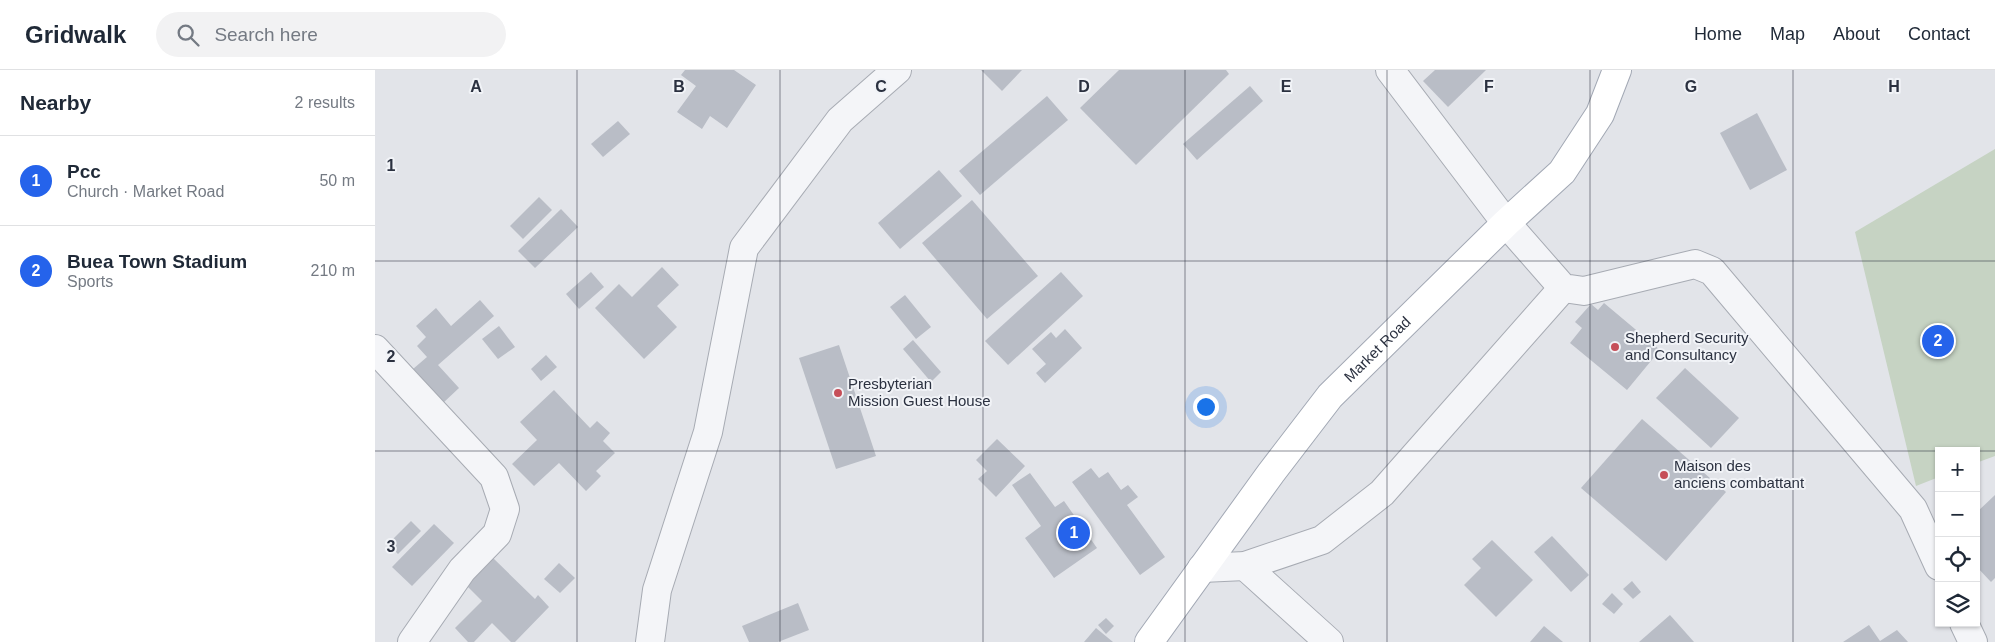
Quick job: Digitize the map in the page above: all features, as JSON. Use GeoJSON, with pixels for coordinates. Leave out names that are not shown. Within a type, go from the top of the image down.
{"type":"FeatureCollection","features":[{"type":"Feature","properties":{"kind":"main road","name":"Market Road"},"geometry":{"type":"LineString","coordinates":[[1149,642],[1330,396],[1506,223],[1562,172],[1600,114],[1617,70]]}},
{"type":"Feature","properties":{"kind":"street"},"geometry":{"type":"LineString","coordinates":[[650,642],[657,590],[708,432],[744,248],[840,120],[897,70]]}},
{"type":"Feature","properties":{"kind":"street"},"geometry":{"type":"LineString","coordinates":[[1390,70],[1506,223],[1563,288],[1585,291],[1695,264],[1712,271],[1913,509],[1935,557]]}},
{"type":"Feature","properties":{"kind":"street"},"geometry":{"type":"LineString","coordinates":[[1202,568],[1245,566],[1323,540],[1382,493],[1563,288]]}},
{"type":"Feature","properties":{"kind":"street"},"geometry":{"type":"LineString","coordinates":[[375,349],[495,477],[505,509],[497,534],[462,570],[412,642]]}},
{"type":"Feature","properties":{"kind":"street"},"geometry":{"type":"LineString","coordinates":[[1245,566],[1329,642]]}},
{"type":"Feature","properties":{"kind":"street"},"geometry":{"type":"LineString","coordinates":[[1966,627],[1973,642]]}},
{"type":"Feature","properties":{"kind":"green space"},"geometry":{"type":"Polygon","coordinates":[[[1995,149],[1995,456],[1980,462],[1980,447],[1935,447],[1935,479],[1916,486],[1855,232],[1995,149]]]}},
{"type":"Feature","properties":{"kind":"building"},"geometry":{"type":"Polygon","coordinates":[[[685,70],[734,70],[756,85],[727,128],[710,116],[702,129],[677,112],[696,86],[681,75],[685,70]]]}},
{"type":"Feature","properties":{"kind":"building"},"geometry":{"type":"Polygon","coordinates":[[[981,70],[1022,70],[1002,91],[981,70]]]}},
{"type":"Feature","properties":{"kind":"building"},"geometry":{"type":"Polygon","coordinates":[[[1119,70],[1226,70],[1229,74],[1136,165],[1080,108],[1119,70]]]}},
{"type":"Feature","properties":{"kind":"building"},"geometry":{"type":"Polygon","coordinates":[[[1435,70],[1486,70],[1448,107],[1423,81],[1435,70]]]}},
{"type":"Feature","properties":{"kind":"building"},"geometry":{"type":"Polygon","coordinates":[[[1250,86],[1263,101],[1197,160],[1183,144],[1250,86]]]}},
{"type":"Feature","properties":{"kind":"building"},"geometry":{"type":"Polygon","coordinates":[[[1047,96],[1068,120],[980,195],[959,171],[1047,96]]]}},
{"type":"Feature","properties":{"kind":"building"},"geometry":{"type":"Polygon","coordinates":[[[1757,113],[1787,170],[1750,190],[1720,133],[1757,113]]]}},
{"type":"Feature","properties":{"kind":"building"},"geometry":{"type":"Polygon","coordinates":[[[618,121],[630,134],[603,157],[591,144],[618,121]]]}},
{"type":"Feature","properties":{"kind":"building"},"geometry":{"type":"Polygon","coordinates":[[[939,170],[962,196],[900,249],[878,223],[939,170]]]}},
{"type":"Feature","properties":{"kind":"building"},"geometry":{"type":"Polygon","coordinates":[[[539,197],[552,210],[523,239],[510,226],[539,197]]]}},
{"type":"Feature","properties":{"kind":"building"},"geometry":{"type":"Polygon","coordinates":[[[972,200],[1038,276],[987,319],[922,243],[972,200]]]}},
{"type":"Feature","properties":{"kind":"building"},"geometry":{"type":"Polygon","coordinates":[[[561,209],[578,227],[535,268],[518,251],[561,209]]]}},
{"type":"Feature","properties":{"kind":"building"},"geometry":{"type":"Polygon","coordinates":[[[662,267],[679,285],[657,306],[677,327],[644,359],[595,308],[619,284],[632,297],[662,267]]]}},
{"type":"Feature","properties":{"kind":"building"},"geometry":{"type":"Polygon","coordinates":[[[591,272],[604,287],[579,309],[566,294],[591,272]]]}},
{"type":"Feature","properties":{"kind":"building"},"geometry":{"type":"Polygon","coordinates":[[[1061,272],[1083,296],[1008,365],[985,341],[1061,272]]]}},
{"type":"Feature","properties":{"kind":"building"},"geometry":{"type":"Polygon","coordinates":[[[905,295],[931,327],[916,339],[890,307],[905,295]]]}},
{"type":"Feature","properties":{"kind":"building"},"geometry":{"type":"Polygon","coordinates":[[[480,300],[494,316],[438,365],[459,388],[443,403],[413,369],[427,357],[417,346],[426,337],[416,326],[436,308],[451,326],[480,300]]]}},
{"type":"Feature","properties":{"kind":"building","name":"Shepherd Security and Consultancy"},"geometry":{"type":"Polygon","coordinates":[[[1604,303],[1660,350],[1627,390],[1570,343],[1582,328],[1575,322],[1591,304],[1598,310],[1604,303]]]}},
{"type":"Feature","properties":{"kind":"building"},"geometry":{"type":"Polygon","coordinates":[[[499,326],[515,347],[498,359],[482,339],[499,326]]]}},
{"type":"Feature","properties":{"kind":"building"},"geometry":{"type":"Polygon","coordinates":[[[1065,329],[1082,348],[1045,383],[1036,373],[1046,364],[1032,349],[1051,332],[1056,338],[1065,329]]]}},
{"type":"Feature","properties":{"kind":"building"},"geometry":{"type":"Polygon","coordinates":[[[913,340],[941,372],[931,382],[903,349],[913,340]]]}},
{"type":"Feature","properties":{"kind":"building"},"geometry":{"type":"Polygon","coordinates":[[[839,345],[876,456],[836,469],[799,358],[839,345]]]}},
{"type":"Feature","properties":{"kind":"building"},"geometry":{"type":"Polygon","coordinates":[[[546,355],[557,367],[541,381],[531,369],[546,355]]]}},
{"type":"Feature","properties":{"kind":"building"},"geometry":{"type":"Polygon","coordinates":[[[1685,368],[1739,418],[1711,448],[1656,398],[1685,368]]]}},
{"type":"Feature","properties":{"kind":"building"},"geometry":{"type":"Polygon","coordinates":[[[554,390],[590,428],[597,421],[610,433],[603,441],[615,453],[596,471],[601,476],[586,491],[559,463],[534,486],[512,464],[537,440],[520,422],[554,390]]]}},
{"type":"Feature","properties":{"kind":"building"},"geometry":{"type":"Polygon","coordinates":[[[1642,419],[1726,492],[1666,561],[1581,488],[1642,419]]]}},
{"type":"Feature","properties":{"kind":"building"},"geometry":{"type":"Polygon","coordinates":[[[997,439],[1025,466],[996,497],[978,479],[987,471],[976,460],[997,439]]]}},
{"type":"Feature","properties":{"kind":"building"},"geometry":{"type":"Polygon","coordinates":[[[1091,468],[1099,478],[1108,472],[1121,490],[1128,485],[1138,497],[1127,505],[1165,557],[1140,575],[1072,482],[1091,468]]]}},
{"type":"Feature","properties":{"kind":"building"},"geometry":{"type":"Polygon","coordinates":[[[1030,473],[1055,507],[1064,501],[1097,548],[1054,578],[1025,538],[1041,526],[1012,485],[1030,473]]]}},
{"type":"Feature","properties":{"kind":"building"},"geometry":{"type":"Polygon","coordinates":[[[1995,495],[1995,578],[1991,582],[1980,570],[1980,509],[1995,495]]]}},
{"type":"Feature","properties":{"kind":"building"},"geometry":{"type":"Polygon","coordinates":[[[411,521],[421,531],[398,554],[388,544],[411,521]]]}},
{"type":"Feature","properties":{"kind":"building"},"geometry":{"type":"Polygon","coordinates":[[[434,524],[454,543],[412,586],[392,567],[434,524]]]}},
{"type":"Feature","properties":{"kind":"building"},"geometry":{"type":"Polygon","coordinates":[[[1552,536],[1589,575],[1571,592],[1534,552],[1552,536]]]}},
{"type":"Feature","properties":{"kind":"building"},"geometry":{"type":"Polygon","coordinates":[[[1492,540],[1533,580],[1496,617],[1464,585],[1481,568],[1472,559],[1492,540]]]}},
{"type":"Feature","properties":{"kind":"building"},"geometry":{"type":"Polygon","coordinates":[[[492,557],[535,599],[538,595],[549,607],[515,642],[511,642],[492,623],[474,642],[468,642],[455,628],[482,601],[465,584],[492,557]]]}},
{"type":"Feature","properties":{"kind":"building"},"geometry":{"type":"Polygon","coordinates":[[[559,563],[575,578],[560,593],[544,579],[559,563]]]}},
{"type":"Feature","properties":{"kind":"building"},"geometry":{"type":"Polygon","coordinates":[[[1632,581],[1641,592],[1633,599],[1623,589],[1632,581]]]}},
{"type":"Feature","properties":{"kind":"building"},"geometry":{"type":"Polygon","coordinates":[[[1612,593],[1623,604],[1614,614],[1602,604],[1612,593]]]}},
{"type":"Feature","properties":{"kind":"building"},"geometry":{"type":"Polygon","coordinates":[[[798,603],[809,630],[778,642],[749,642],[742,626],[798,603]]]}},
{"type":"Feature","properties":{"kind":"building"},"geometry":{"type":"Polygon","coordinates":[[[1670,615],[1694,642],[1639,642],[1670,615]]]}},
{"type":"Feature","properties":{"kind":"building"},"geometry":{"type":"Polygon","coordinates":[[[1106,618],[1114,626],[1106,634],[1098,625],[1106,618]]]}},
{"type":"Feature","properties":{"kind":"building"},"geometry":{"type":"Polygon","coordinates":[[[1869,625],[1880,641],[1897,630],[1908,642],[1843,642],[1869,625]]]}},
{"type":"Feature","properties":{"kind":"building"},"geometry":{"type":"Polygon","coordinates":[[[1544,626],[1563,642],[1530,642],[1544,626]]]}},
{"type":"Feature","properties":{"kind":"building"},"geometry":{"type":"Polygon","coordinates":[[[1096,628],[1113,642],[1084,642],[1096,628]]]}},
{"type":"Feature","properties":{"kind":"place","name":"Buea Town Stadium"},"geometry":{"type":"Point","coordinates":[1938,341]}},
{"type":"Feature","properties":{"kind":"place","name":"Shepherd Security and Consultancy"},"geometry":{"type":"Point","coordinates":[1615,347]}},
{"type":"Feature","properties":{"kind":"place","name":"Presbyterian Mission Guest House"},"geometry":{"type":"Point","coordinates":[838,393]}},
{"type":"Feature","properties":{"kind":"place","name":"Maison des anciens combattant"},"geometry":{"type":"Point","coordinates":[1664,475]}},
{"type":"Feature","properties":{"kind":"place","name":"Pcc"},"geometry":{"type":"Point","coordinates":[1074,533]}}]}
